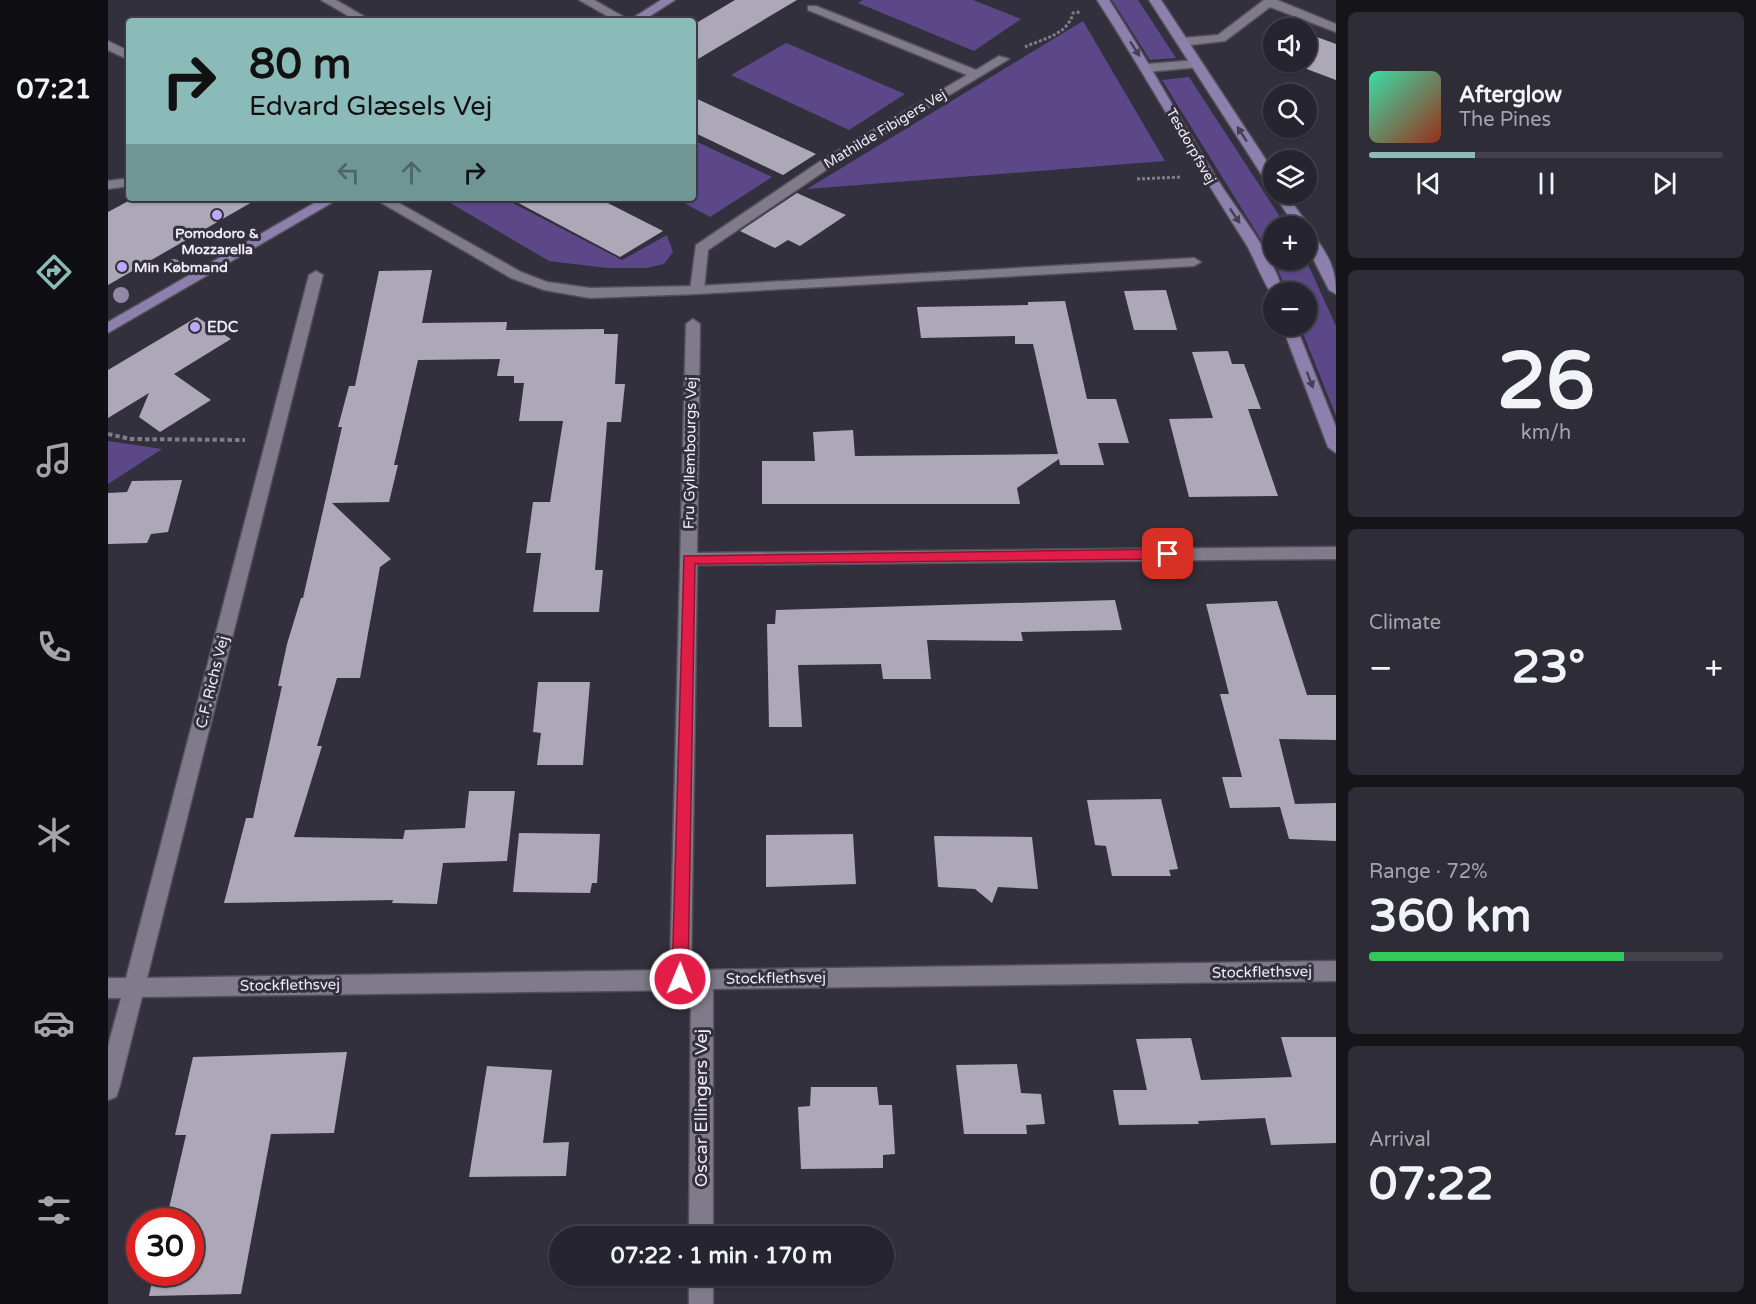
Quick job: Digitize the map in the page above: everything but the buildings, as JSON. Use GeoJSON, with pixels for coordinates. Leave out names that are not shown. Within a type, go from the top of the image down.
{"type":"FeatureCollection","features":[{"type":"Feature","properties":{"kind":"street"},"geometry":{"type":"LineString","coordinates":[[327,0],[360,18]]}},
{"type":"Feature","properties":{"kind":"street"},"geometry":{"type":"LineString","coordinates":[[585,0],[619,18]]}},
{"type":"Feature","properties":{"kind":"street"},"geometry":{"type":"LineString","coordinates":[[639,18],[669,0]]}},
{"type":"Feature","properties":{"kind":"street"},"geometry":{"type":"LineString","coordinates":[[1155,0],[1263,166]]}},
{"type":"Feature","properties":{"kind":"street"},"geometry":{"type":"LineString","coordinates":[[1182,42],[1221,38],[1270,1],[1336,28]]}},
{"type":"Feature","properties":{"kind":"street","name":"Tesdorpfsvej"},"geometry":{"type":"LineString","coordinates":[[1105,4],[1147,69],[1207,174],[1263,259],[1272,282]]}},
{"type":"Feature","properties":{"kind":"street"},"geometry":{"type":"LineString","coordinates":[[812,8],[977,75]]}},
{"type":"Feature","properties":{"kind":"street"},"geometry":{"type":"LineString","coordinates":[[108,45],[126,54]]}},
{"type":"Feature","properties":{"kind":"street","name":"Mathilde Fibigers Vej"},"geometry":{"type":"LineString","coordinates":[[697,290],[701,248],[827,164],[1003,59]]}},
{"type":"Feature","properties":{"kind":"street"},"geometry":{"type":"LineString","coordinates":[[1147,69],[1197,64]]}},
{"type":"Feature","properties":{"kind":"street"},"geometry":{"type":"LineString","coordinates":[[108,185],[126,182]]}},
{"type":"Feature","properties":{"kind":"street"},"geometry":{"type":"LineString","coordinates":[[108,328],[328,201]]}},
{"type":"Feature","properties":{"kind":"street"},"geometry":{"type":"LineString","coordinates":[[385,201],[516,275],[544,286],[590,293],[697,290],[1194,262]]}},
{"type":"Feature","properties":{"kind":"street"},"geometry":{"type":"LineString","coordinates":[[1317,251],[1336,290]]}},
{"type":"Feature","properties":{"kind":"street","name":"C.F. Richs Vej"},"geometry":{"type":"LineString","coordinates":[[108,1089],[316,275]]}},
{"type":"Feature","properties":{"kind":"street","name":"Fru Gyllembourgs Vej"},"geometry":{"type":"LineString","coordinates":[[691,979],[688,559],[693,324]]}},
{"type":"Feature","properties":{"kind":"street"},"geometry":{"type":"LineString","coordinates":[[1293,336],[1336,447]]}},
{"type":"Feature","properties":{"kind":"street"},"geometry":{"type":"LineString","coordinates":[[688,559],[1336,553]]}},
{"type":"Feature","properties":{"kind":"street","name":"Stockflethsvej"},"geometry":{"type":"LineString","coordinates":[[108,988],[1336,971]]}},
{"type":"Feature","properties":{"kind":"street","name":"Oscar Ellingers Vej"},"geometry":{"type":"LineString","coordinates":[[691,979],[701,1226]]}},
{"type":"Feature","properties":{"kind":"street"},"geometry":{"type":"LineString","coordinates":[[701,1286],[701,1304]]}},
{"type":"Feature","properties":{"kind":"path"},"geometry":{"type":"LineString","coordinates":[[1003,59],[1034,42],[1054,35],[1071,21],[1073,12],[1105,4]]}},
{"type":"Feature","properties":{"kind":"path"},"geometry":{"type":"LineString","coordinates":[[1137,179],[1172,177]]}},
{"type":"Feature","properties":{"kind":"path"},"geometry":{"type":"LineString","coordinates":[[108,434],[141,439],[274,440]]}},
{"type":"Feature","properties":{"kind":"shaded area"},"geometry":{"type":"Polygon","coordinates":[[[863,0],[973,0],[1021,19],[974,51],[858,3],[863,0]]]}},
{"type":"Feature","properties":{"kind":"shaded area"},"geometry":{"type":"Polygon","coordinates":[[[1112,0],[1138,0],[1176,58],[1150,60],[1112,0]]]}},
{"type":"Feature","properties":{"kind":"shaded area"},"geometry":{"type":"Polygon","coordinates":[[[1083,21],[1165,161],[807,189],[1083,21]]]}},
{"type":"Feature","properties":{"kind":"shaded area"},"geometry":{"type":"Polygon","coordinates":[[[786,43],[905,94],[849,130],[731,75],[786,43]]]}},
{"type":"Feature","properties":{"kind":"shaded area"},"geometry":{"type":"Polygon","coordinates":[[[1189,77],[1263,191],[1263,204],[1272,204],[1279,216],[1263,216],[1263,243],[1162,80],[1189,77]]]}},
{"type":"Feature","properties":{"kind":"shaded area"},"geometry":{"type":"Polygon","coordinates":[[[696,141],[772,177],[710,217],[681,201],[696,201],[696,141]]]}},
{"type":"Feature","properties":{"kind":"shaded area"},"geometry":{"type":"Polygon","coordinates":[[[447,201],[509,201],[622,260],[667,235],[673,252],[664,264],[647,268],[607,268],[549,261],[447,201]]]}},
{"type":"Feature","properties":{"kind":"shaded area"},"geometry":{"type":"Polygon","coordinates":[[[1278,270],[1311,270],[1316,282],[1283,282],[1278,270]]]}},
{"type":"Feature","properties":{"kind":"shaded area"},"geometry":{"type":"Polygon","coordinates":[[[1317,284],[1336,326],[1336,416],[1304,336],[1317,336],[1317,284]]]}},
{"type":"Feature","properties":{"kind":"shaded area"},"geometry":{"type":"Polygon","coordinates":[[[108,441],[162,449],[108,484],[108,441]]]}},
{"type":"Feature","properties":{"kind":"place","name":"Pomodoro & Mozzarella"},"geometry":{"type":"Point","coordinates":[217,215]}},
{"type":"Feature","properties":{"kind":"place","name":"Min Købmand"},"geometry":{"type":"Point","coordinates":[122,267]}},
{"type":"Feature","properties":{"kind":"place","name":"EDC"},"geometry":{"type":"Point","coordinates":[195,327]}},
{"type":"Feature","properties":{"kind":"route"},"geometry":{"type":"LineString","coordinates":[[680,979],[688,559],[1168,554]]}}]}
